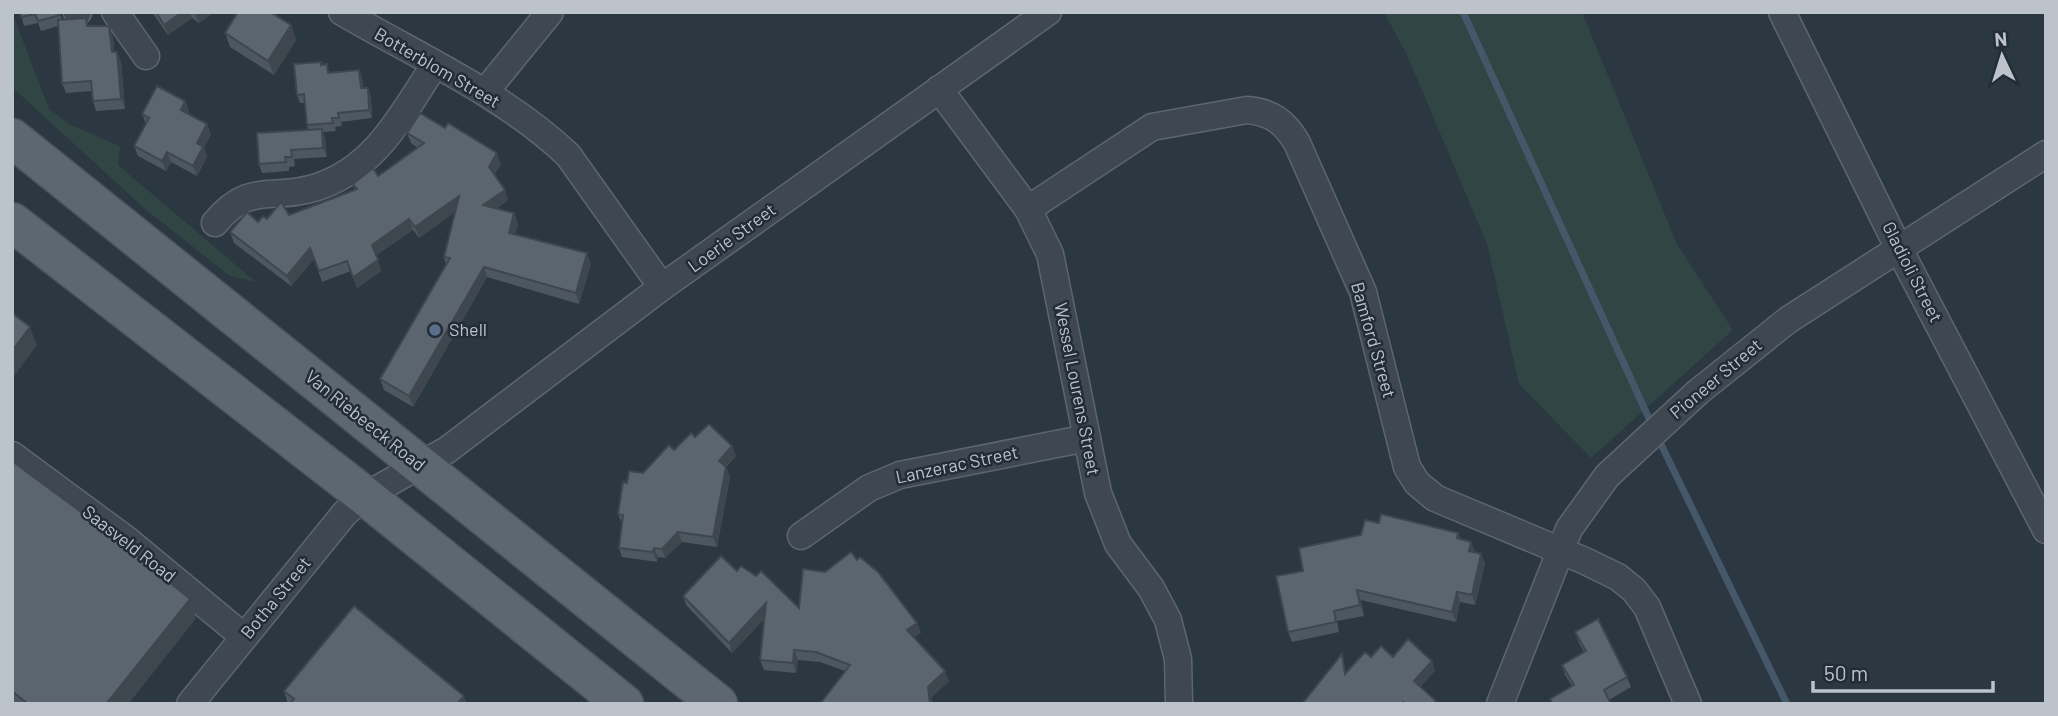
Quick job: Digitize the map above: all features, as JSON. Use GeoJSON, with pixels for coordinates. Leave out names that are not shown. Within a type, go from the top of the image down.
{"type":"FeatureCollection","features":[{"type":"Feature","properties":{"kind":"main road","name":"Van Riebeeck Road"},"geometry":{"type":"LineString","coordinates":[[12,138],[718,704]]}},
{"type":"Feature","properties":{"kind":"main road"},"geometry":{"type":"LineString","coordinates":[[12,222],[365,496],[624,704]]}},
{"type":"Feature","properties":{"kind":"street"},"geometry":{"type":"LineString","coordinates":[[115,12],[146,56]]}},
{"type":"Feature","properties":{"kind":"street","name":"Botterblom Street"},"geometry":{"type":"LineString","coordinates":[[342,12],[433,66],[485,92],[568,155],[662,287]]}},
{"type":"Feature","properties":{"kind":"street"},"geometry":{"type":"LineString","coordinates":[[485,92],[550,12]]}},
{"type":"Feature","properties":{"kind":"street","name":"Loerie Street"},"geometry":{"type":"LineString","coordinates":[[418,465],[447,450],[662,287],[1048,12]]}},
{"type":"Feature","properties":{"kind":"street","name":"Gladioli Street"},"geometry":{"type":"LineString","coordinates":[[1782,12],[1899,249],[2045,525]]}},
{"type":"Feature","properties":{"kind":"street"},"geometry":{"type":"LineString","coordinates":[[215,223],[238,200],[317,187],[358,166],[382,144],[433,66]]}},
{"type":"Feature","properties":{"kind":"street","name":"Wessel Lourens Street"},"geometry":{"type":"LineString","coordinates":[[939,89],[1028,209],[1050,254],[1098,493],[1113,533],[1151,588],[1168,620],[1178,659],[1179,704]]}},
{"type":"Feature","properties":{"kind":"street","name":"Bamford Street"},"geometry":{"type":"LineString","coordinates":[[1028,209],[1152,127],[1247,110],[1260,111],[1282,122],[1297,143],[1363,292],[1411,475],[1434,498],[1618,577],[1634,590],[1647,607],[1688,704]]}},
{"type":"Feature","properties":{"kind":"street","name":"Pioneer Street"},"geometry":{"type":"LineString","coordinates":[[1500,704],[1559,551],[1581,508],[1619,465],[1698,392],[1788,320],[2046,154]]}},
{"type":"Feature","properties":{"kind":"street","name":"Lanzerac Street"},"geometry":{"type":"LineString","coordinates":[[801,536],[869,488],[900,475],[1087,438]]}},
{"type":"Feature","properties":{"kind":"street","name":"Saasveld Road"},"geometry":{"type":"LineString","coordinates":[[12,455],[127,540],[244,637]]}},
{"type":"Feature","properties":{"kind":"street","name":"Botha Street"},"geometry":{"type":"LineString","coordinates":[[190,704],[345,513],[365,496],[418,465]]}},
{"type":"Feature","properties":{"kind":"green space"},"geometry":{"type":"Polygon","coordinates":[[[12,12],[49,109],[69,124],[120,146],[118,165],[256,282],[230,276],[145,209],[12,87],[12,12]]]}},
{"type":"Feature","properties":{"kind":"green space"},"geometry":{"type":"Polygon","coordinates":[[[1384,12],[1582,12],[1677,244],[1733,330],[1591,458],[1519,384],[1487,244],[1407,55],[1384,12]]]}},
{"type":"Feature","properties":{"kind":"building"},"geometry":{"type":"Polygon","coordinates":[[[20,12],[59,12],[60,15],[38,21],[35,14],[21,17],[20,12]]]}},
{"type":"Feature","properties":{"kind":"building"},"geometry":{"type":"Polygon","coordinates":[[[156,12],[182,12],[164,25],[156,12]]]}},
{"type":"Feature","properties":{"kind":"building"},"geometry":{"type":"Polygon","coordinates":[[[238,12],[270,12],[291,25],[268,61],[225,33],[238,12]]]}},
{"type":"Feature","properties":{"kind":"building"},"geometry":{"type":"Polygon","coordinates":[[[86,18],[87,26],[109,26],[112,52],[117,52],[121,99],[93,101],[91,81],[62,83],[58,20],[86,18]]]}},
{"type":"Feature","properties":{"kind":"building"},"geometry":{"type":"Polygon","coordinates":[[[321,62],[321,65],[327,64],[328,73],[359,70],[361,88],[368,88],[369,110],[338,113],[339,118],[332,118],[333,123],[307,125],[304,94],[297,95],[294,64],[321,62]]]}},
{"type":"Feature","properties":{"kind":"building"},"geometry":{"type":"Polygon","coordinates":[[[157,86],[185,101],[181,110],[207,124],[197,143],[203,147],[193,166],[167,152],[162,161],[134,146],[149,118],[142,114],[157,86]]]}},
{"type":"Feature","properties":{"kind":"building"},"geometry":{"type":"Polygon","coordinates":[[[420,113],[445,128],[448,123],[497,153],[489,167],[505,190],[483,205],[514,213],[509,233],[587,253],[576,293],[484,267],[409,396],[380,379],[450,258],[444,257],[459,196],[415,227],[409,219],[372,245],[378,260],[353,277],[347,261],[319,271],[310,248],[287,276],[230,232],[247,212],[258,222],[263,216],[267,219],[281,202],[289,215],[357,189],[353,184],[373,168],[378,176],[424,143],[407,133],[420,113]]]}},
{"type":"Feature","properties":{"kind":"building"},"geometry":{"type":"Polygon","coordinates":[[[322,129],[323,148],[291,150],[292,157],[285,157],[286,162],[259,164],[257,133],[322,129]]]}},
{"type":"Feature","properties":{"kind":"building"},"geometry":{"type":"Polygon","coordinates":[[[12,313],[30,327],[12,351],[12,313]]]}},
{"type":"Feature","properties":{"kind":"building"},"geometry":{"type":"Polygon","coordinates":[[[709,424],[732,446],[719,461],[726,467],[713,537],[678,532],[662,549],[654,548],[653,552],[619,548],[623,515],[618,514],[623,482],[627,483],[629,471],[643,473],[669,445],[674,450],[691,433],[695,437],[709,424]]]}},
{"type":"Feature","properties":{"kind":"building"},"geometry":{"type":"Polygon","coordinates":[[[12,461],[111,534],[190,599],[106,704],[28,704],[12,691],[12,461]]]}},
{"type":"Feature","properties":{"kind":"building"},"geometry":{"type":"Polygon","coordinates":[[[1381,514],[1458,533],[1457,538],[1471,542],[1469,551],[1481,554],[1472,595],[1457,592],[1452,612],[1357,590],[1360,605],[1334,611],[1336,622],[1288,632],[1276,576],[1303,571],[1299,548],[1361,535],[1365,520],[1379,523],[1381,514]]]}},
{"type":"Feature","properties":{"kind":"building"},"geometry":{"type":"Polygon","coordinates":[[[851,552],[857,560],[860,557],[878,572],[917,623],[907,630],[945,671],[928,687],[930,704],[820,704],[850,665],[816,652],[794,650],[793,663],[760,660],[766,603],[729,643],[683,596],[721,556],[737,571],[741,566],[756,576],[761,571],[799,608],[803,569],[825,572],[851,552]]]}},
{"type":"Feature","properties":{"kind":"building"},"geometry":{"type":"Polygon","coordinates":[[[354,606],[464,696],[457,704],[290,704],[294,699],[284,691],[354,606]]]}},
{"type":"Feature","properties":{"kind":"building"},"geometry":{"type":"Polygon","coordinates":[[[1598,619],[1627,677],[1604,690],[1611,704],[1553,704],[1550,699],[1574,685],[1562,665],[1586,651],[1575,632],[1598,619]]]}},
{"type":"Feature","properties":{"kind":"building"},"geometry":{"type":"Polygon","coordinates":[[[1408,639],[1432,661],[1414,681],[1436,701],[1433,704],[1302,704],[1342,654],[1345,674],[1365,652],[1371,657],[1381,646],[1393,657],[1408,639]]]}},
{"type":"Feature","properties":{"kind":"waterway"},"geometry":{"type":"LineString","coordinates":[[1463,12],[1652,425]]}},
{"type":"Feature","properties":{"kind":"waterway"},"geometry":{"type":"LineString","coordinates":[[1657,436],[1787,704]]}},
{"type":"Feature","properties":{"kind":"place","name":"Shell"},"geometry":{"type":"Point","coordinates":[435,330]}}]}
